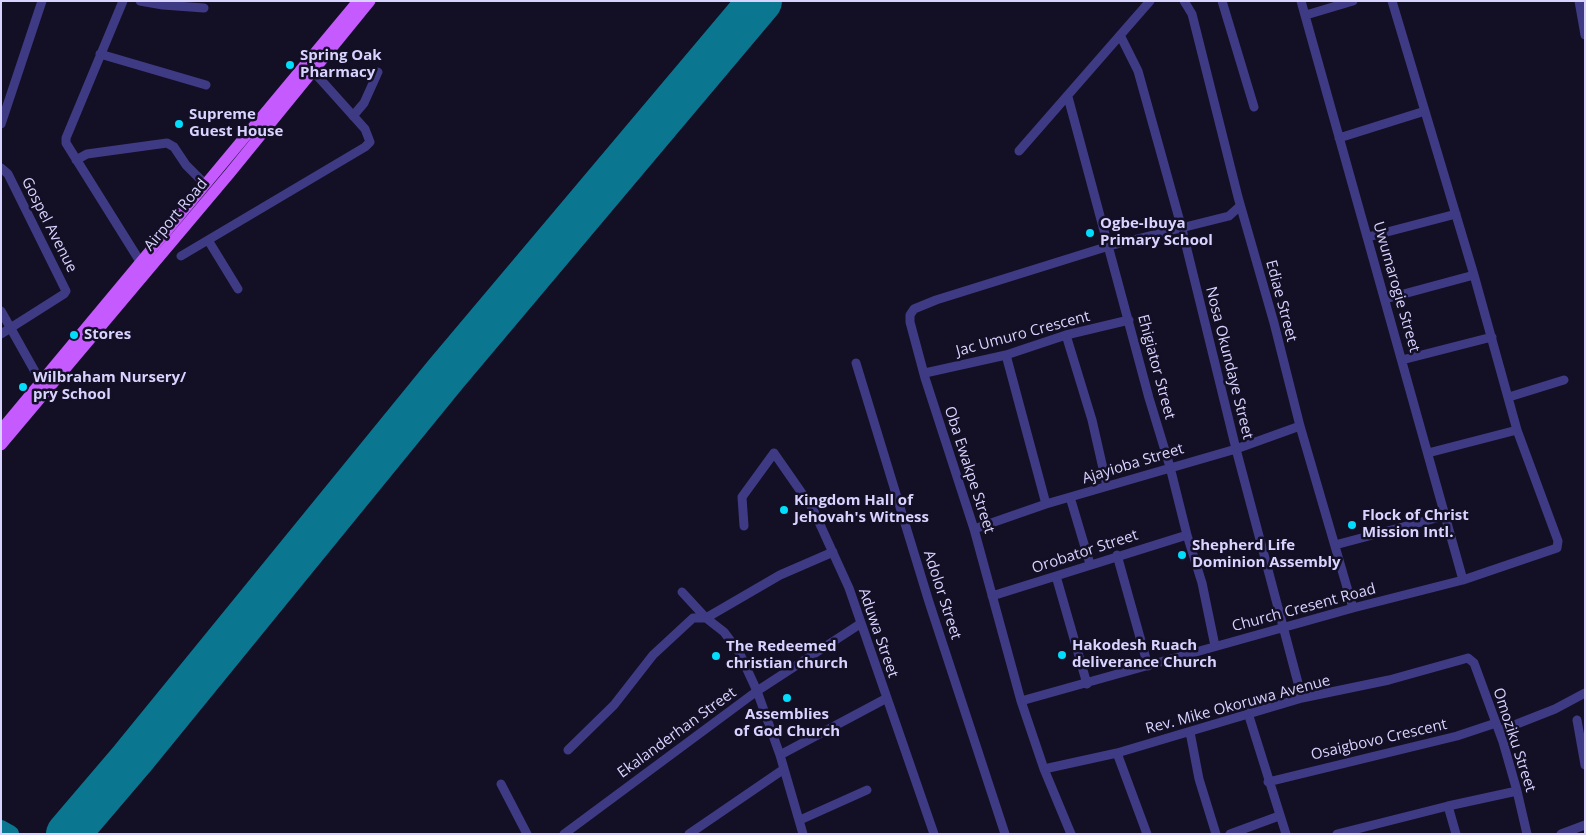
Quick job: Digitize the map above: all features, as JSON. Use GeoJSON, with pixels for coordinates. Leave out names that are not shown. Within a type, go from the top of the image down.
{"type":"FeatureCollection","features":[{"type":"Feature","properties":{"kind":"main road","name":"Airport Road"},"geometry":{"type":"LineString","coordinates":[[1,445],[313,71],[358,1]]}},
{"type":"Feature","properties":{"kind":"main road","name":"Airport Road"},"geometry":{"type":"LineString","coordinates":[[1,430],[42,384],[206,185],[341,30],[370,1]]}},
{"type":"Feature","properties":{"kind":"street"},"geometry":{"type":"LineString","coordinates":[[1,124],[5,104],[42,1]]}},
{"type":"Feature","properties":{"kind":"street"},"geometry":{"type":"LineString","coordinates":[[123,1],[66,138],[68,148],[141,263]]}},
{"type":"Feature","properties":{"kind":"street"},"geometry":{"type":"LineString","coordinates":[[140,1],[204,8]]}},
{"type":"Feature","properties":{"kind":"street"},"geometry":{"type":"LineString","coordinates":[[1019,150],[1121,37],[1150,1]]}},
{"type":"Feature","properties":{"kind":"street","name":"Ediae Street"},"geometry":{"type":"LineString","coordinates":[[1184,1],[1192,14],[1204,57],[1240,206],[1300,426],[1353,608]]}},
{"type":"Feature","properties":{"kind":"street"},"geometry":{"type":"LineString","coordinates":[[1222,1],[1254,107]]}},
{"type":"Feature","properties":{"kind":"street","name":"Uwumarogie Street"},"geometry":{"type":"LineString","coordinates":[[1301,1],[1463,580]]}},
{"type":"Feature","properties":{"kind":"street"},"geometry":{"type":"LineString","coordinates":[[1306,16],[1353,1]]}},
{"type":"Feature","properties":{"kind":"street"},"geometry":{"type":"LineString","coordinates":[[1392,1],[1474,275],[1517,430],[1428,453]]}},
{"type":"Feature","properties":{"kind":"street"},"geometry":{"type":"LineString","coordinates":[[1579,1],[1585,35]]}},
{"type":"Feature","properties":{"kind":"street","name":"Nosa Okundaye Street"},"geometry":{"type":"LineString","coordinates":[[1121,37],[1138,70],[1182,228],[1236,449],[1285,628],[1302,698]]}},
{"type":"Feature","properties":{"kind":"street"},"geometry":{"type":"LineString","coordinates":[[100,54],[206,85]]}},
{"type":"Feature","properties":{"kind":"street"},"geometry":{"type":"LineString","coordinates":[[180,256],[365,147],[370,142],[368,134],[313,71]]}},
{"type":"Feature","properties":{"kind":"street"},"geometry":{"type":"LineString","coordinates":[[353,116],[364,103],[378,72]]}},
{"type":"Feature","properties":{"kind":"street","name":"Ehigiator Street"},"geometry":{"type":"LineString","coordinates":[[1068,97],[1149,398],[1170,467],[1187,536],[1202,583],[1215,646]]}},
{"type":"Feature","properties":{"kind":"street"},"geometry":{"type":"LineString","coordinates":[[1339,138],[1425,110]]}},
{"type":"Feature","properties":{"kind":"street"},"geometry":{"type":"LineString","coordinates":[[76,160],[87,154],[168,143],[174,147],[186,165],[206,185]]}},
{"type":"Feature","properties":{"kind":"street","name":"Gospel Avenue"},"geometry":{"type":"LineString","coordinates":[[1,168],[8,174],[66,286],[64,294],[1,334]]}},
{"type":"Feature","properties":{"kind":"street"},"geometry":{"type":"LineString","coordinates":[[1109,246],[1229,216],[1240,206]]}},
{"type":"Feature","properties":{"kind":"street"},"geometry":{"type":"LineString","coordinates":[[1368,237],[1456,214]]}},
{"type":"Feature","properties":{"kind":"street"},"geometry":{"type":"LineString","coordinates":[[208,240],[238,289]]}},
{"type":"Feature","properties":{"kind":"street","name":"Oba Ewakpe Street"},"geometry":{"type":"LineString","coordinates":[[1071,834],[1044,770],[1021,701],[974,529],[910,322],[914,309],[936,300],[1109,246]]}},
{"type":"Feature","properties":{"kind":"street"},"geometry":{"type":"LineString","coordinates":[[1385,299],[1474,275]]}},
{"type":"Feature","properties":{"kind":"street"},"geometry":{"type":"LineString","coordinates":[[1,311],[42,384]]}},
{"type":"Feature","properties":{"kind":"street","name":"Jac Umuro Crescent"},"geometry":{"type":"LineString","coordinates":[[925,373],[1006,355],[1066,335],[1129,320]]}},
{"type":"Feature","properties":{"kind":"street"},"geometry":{"type":"LineString","coordinates":[[1066,335],[1092,420],[1107,486]]}},
{"type":"Feature","properties":{"kind":"street"},"geometry":{"type":"LineString","coordinates":[[1402,360],[1492,337]]}},
{"type":"Feature","properties":{"kind":"street"},"geometry":{"type":"LineString","coordinates":[[1006,355],[1046,504]]}},
{"type":"Feature","properties":{"kind":"street","name":"Adolor Street"},"geometry":{"type":"LineString","coordinates":[[856,363],[929,602],[1005,834]]}},
{"type":"Feature","properties":{"kind":"street"},"geometry":{"type":"LineString","coordinates":[[1509,397],[1564,380]]}},
{"type":"Feature","properties":{"kind":"street","name":"Ajayioba Street"},"geometry":{"type":"LineString","coordinates":[[974,529],[1046,504],[1236,449],[1300,426]]}},
{"type":"Feature","properties":{"kind":"street","name":"Church Cresent Road"},"geometry":{"type":"LineString","coordinates":[[1021,701],[1353,608],[1463,580],[1557,548],[1558,541],[1517,430]]}},
{"type":"Feature","properties":{"kind":"street","name":"Aduwa Street"},"geometry":{"type":"LineString","coordinates":[[744,526],[742,497],[774,452],[813,509],[833,552],[848,588],[934,834]]}},
{"type":"Feature","properties":{"kind":"street"},"geometry":{"type":"LineString","coordinates":[[1070,497],[1090,564]]}},
{"type":"Feature","properties":{"kind":"street"},"geometry":{"type":"LineString","coordinates":[[1335,545],[1444,516]]}},
{"type":"Feature","properties":{"kind":"street","name":"Orobator Street"},"geometry":{"type":"LineString","coordinates":[[992,596],[1117,555],[1187,536]]}},
{"type":"Feature","properties":{"kind":"street"},"geometry":{"type":"LineString","coordinates":[[568,750],[614,705],[653,655],[693,618],[706,618],[780,575],[833,552]]}},
{"type":"Feature","properties":{"kind":"street"},"geometry":{"type":"LineString","coordinates":[[1117,555],[1148,666]]}},
{"type":"Feature","properties":{"kind":"street"},"geometry":{"type":"LineString","coordinates":[[1056,576],[1087,684]]}},
{"type":"Feature","properties":{"kind":"street"},"geometry":{"type":"LineString","coordinates":[[682,592],[706,618],[724,632],[734,645],[758,691],[780,755],[803,834]]}},
{"type":"Feature","properties":{"kind":"street","name":"Ekalanderhan Street"},"geometry":{"type":"LineString","coordinates":[[564,834],[758,691],[860,624]]}},
{"type":"Feature","properties":{"kind":"street","name":"Rev. Mike Okoruwa Avenue"},"geometry":{"type":"LineString","coordinates":[[1044,770],[1117,753],[1302,698],[1389,680],[1468,658]]}},
{"type":"Feature","properties":{"kind":"street","name":"Omoziku Street"},"geometry":{"type":"LineString","coordinates":[[1468,658],[1474,663],[1497,727],[1518,791],[1527,834]]}},
{"type":"Feature","properties":{"kind":"street","name":"Osaigbovo Crescent"},"geometry":{"type":"LineString","coordinates":[[1268,782],[1497,727],[1555,709],[1585,693]]}},
{"type":"Feature","properties":{"kind":"street"},"geometry":{"type":"LineString","coordinates":[[780,755],[886,698]]}},
{"type":"Feature","properties":{"kind":"street"},"geometry":{"type":"LineString","coordinates":[[1248,713],[1268,782],[1286,834]]}},
{"type":"Feature","properties":{"kind":"street"},"geometry":{"type":"LineString","coordinates":[[1577,720],[1585,765]]}},
{"type":"Feature","properties":{"kind":"street"},"geometry":{"type":"LineString","coordinates":[[1190,732],[1199,780],[1216,834]]}},
{"type":"Feature","properties":{"kind":"street"},"geometry":{"type":"LineString","coordinates":[[1117,753],[1147,834]]}},
{"type":"Feature","properties":{"kind":"street"},"geometry":{"type":"LineString","coordinates":[[689,834],[699,830],[784,769]]}},
{"type":"Feature","properties":{"kind":"street"},"geometry":{"type":"LineString","coordinates":[[501,784],[527,834]]}},
{"type":"Feature","properties":{"kind":"street"},"geometry":{"type":"LineString","coordinates":[[800,820],[866,790]]}},
{"type":"Feature","properties":{"kind":"street"},"geometry":{"type":"LineString","coordinates":[[1337,834],[1448,806],[1518,791]]}},
{"type":"Feature","properties":{"kind":"street"},"geometry":{"type":"LineString","coordinates":[[1448,806],[1456,834]]}},
{"type":"Feature","properties":{"kind":"street"},"geometry":{"type":"LineString","coordinates":[[1230,834],[1279,816]]}},
{"type":"Feature","properties":{"kind":"street"},"geometry":{"type":"LineString","coordinates":[[1561,834],[1585,825]]}},
{"type":"Feature","properties":{"kind":"taxiway"},"geometry":{"type":"LineString","coordinates":[[62,834],[72,828]]}},
{"type":"Feature","properties":{"kind":"taxiway"},"geometry":{"type":"LineString","coordinates":[[1,829],[10,834]]}},
{"type":"Feature","properties":{"kind":"runway"},"geometry":{"type":"LineString","coordinates":[[68,834],[132,759],[445,375],[760,1]]}},
{"type":"Feature","properties":{"kind":"place","name":"Spring Oak Pharmacy"},"geometry":{"type":"Point","coordinates":[290,65]}},
{"type":"Feature","properties":{"kind":"place","name":"Supreme Guest House"},"geometry":{"type":"Point","coordinates":[179,124]}},
{"type":"Feature","properties":{"kind":"place","name":"Ogbe-Ibuya Primary School"},"geometry":{"type":"Point","coordinates":[1090,233]}},
{"type":"Feature","properties":{"kind":"place","name":"Stores"},"geometry":{"type":"Point","coordinates":[74,335]}},
{"type":"Feature","properties":{"kind":"place","name":"Wilbraham Nursery/ pry School"},"geometry":{"type":"Point","coordinates":[23,387]}},
{"type":"Feature","properties":{"kind":"place","name":"Kingdom Hall of Jehovah's Witness"},"geometry":{"type":"Point","coordinates":[784,510]}},
{"type":"Feature","properties":{"kind":"place","name":"Flock of Christ Mission Intl."},"geometry":{"type":"Point","coordinates":[1352,525]}},
{"type":"Feature","properties":{"kind":"place","name":"Shepherd Life Dominion Assembly"},"geometry":{"type":"Point","coordinates":[1182,555]}},
{"type":"Feature","properties":{"kind":"place","name":"Hakodesh Ruach deliverance Church"},"geometry":{"type":"Point","coordinates":[1062,655]}},
{"type":"Feature","properties":{"kind":"place","name":"The Redeemed christian church"},"geometry":{"type":"Point","coordinates":[716,656]}},
{"type":"Feature","properties":{"kind":"place","name":"Assemblies of God Church"},"geometry":{"type":"Point","coordinates":[787,698]}}]}
